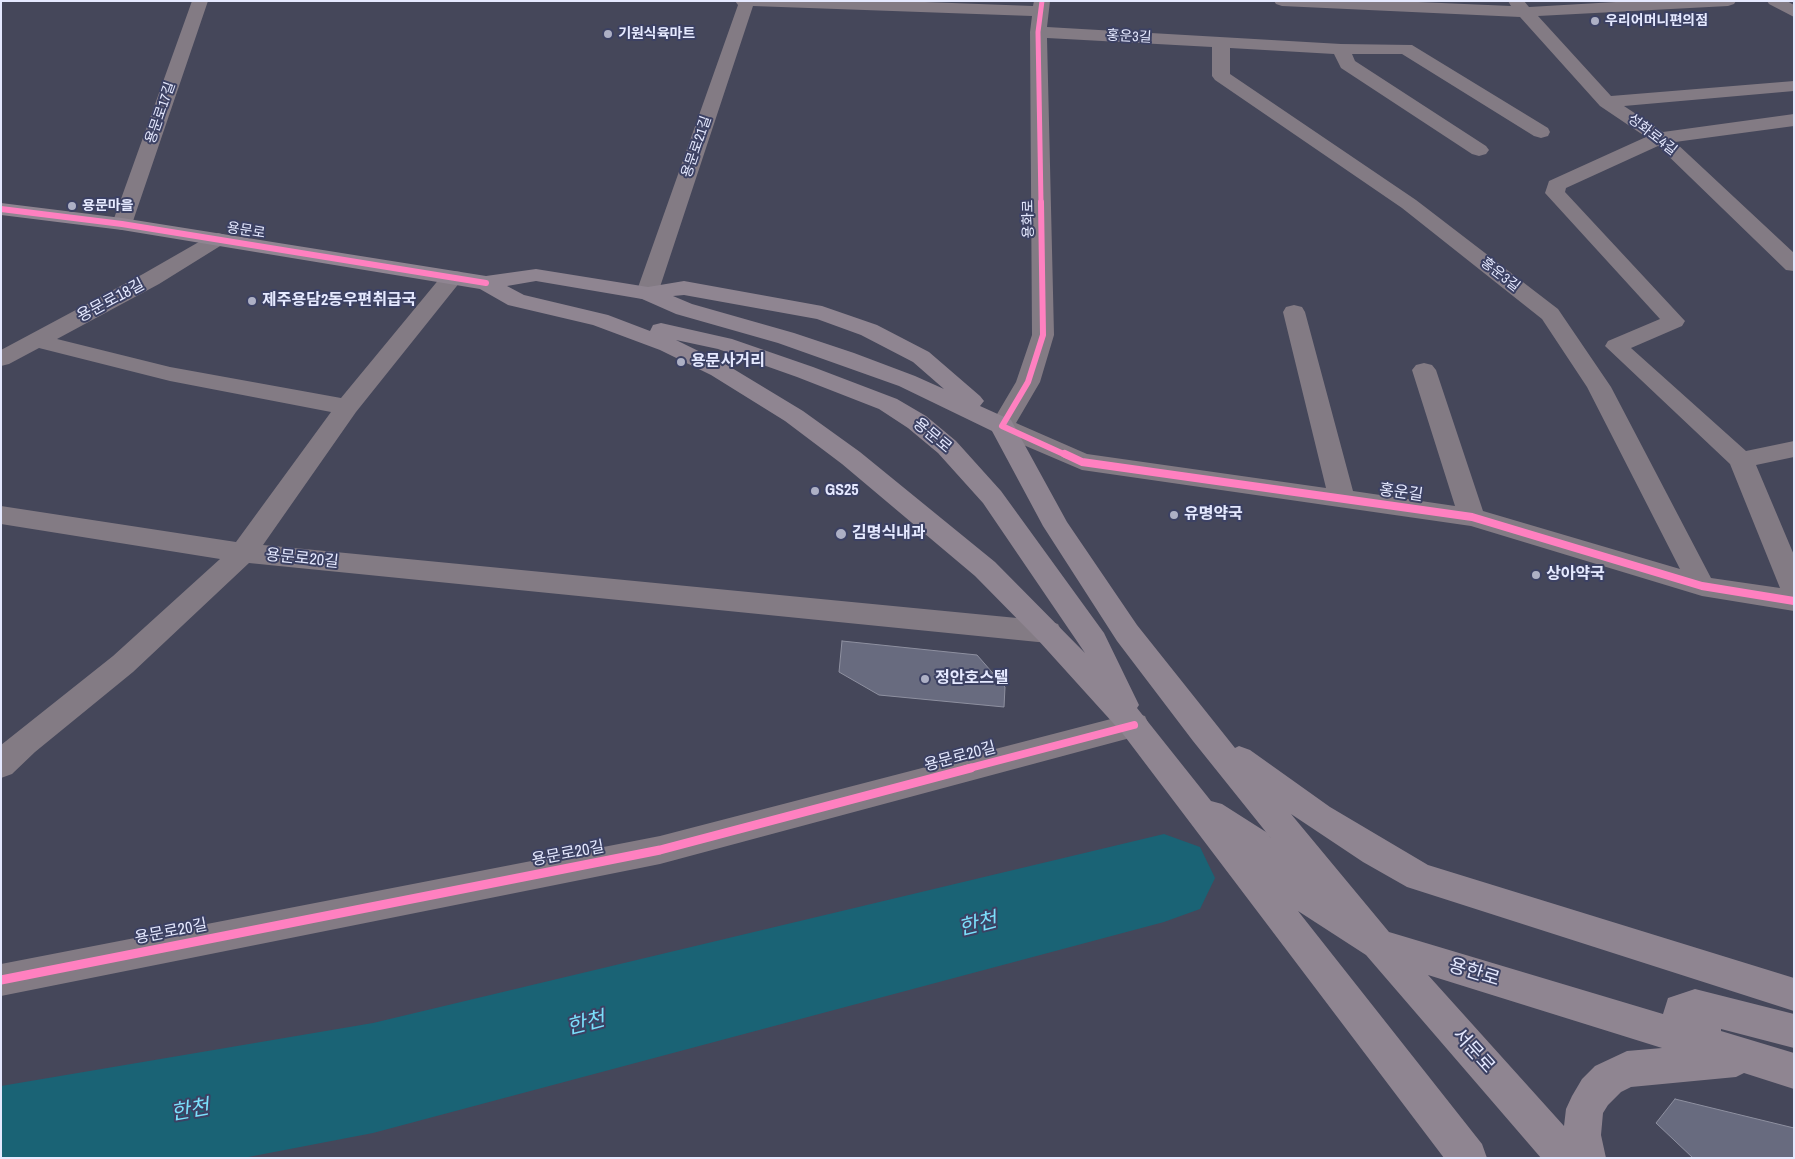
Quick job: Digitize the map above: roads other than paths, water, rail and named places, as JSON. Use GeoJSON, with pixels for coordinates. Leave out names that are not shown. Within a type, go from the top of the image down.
{"type":"FeatureCollection","features":[{"type":"Feature","properties":{"kind":"main road","name":"용문로"},"geometry":{"type":"LineString","coordinates":[[1,209],[122,224],[453,276],[486,283],[536,275],[647,294],[684,309],[800,342],[907,381],[1002,426]]}},
{"type":"Feature","properties":{"kind":"main road"},"geometry":{"type":"LineString","coordinates":[[486,283],[516,300],[600,320],[668,345],[702,362],[794,416],[851,458],[985,569],[1048,632],[1075,664],[1134,726],[1468,1158]]}},
{"type":"Feature","properties":{"kind":"main road","name":"용문로"},"geometry":{"type":"LineString","coordinates":[[647,294],[684,288],[822,313],[869,330],[922,357],[1002,426],[1062,535],[1127,634],[1204,732]]}},
{"type":"Feature","properties":{"kind":"main road","name":"용문로"},"geometry":{"type":"LineString","coordinates":[[600,320],[652,328],[724,344],[805,372],[888,404],[917,422],[947,447],[992,496],[1094,641],[1134,726]]}},
{"type":"Feature","properties":{"kind":"main road"},"geometry":{"type":"LineString","coordinates":[[800,342],[821,358],[823,365],[817,370],[805,372]]}},
{"type":"Feature","properties":{"kind":"main road"},"geometry":{"type":"LineString","coordinates":[[1204,732],[1319,817],[1419,877],[1794,995]]}},
{"type":"Feature","properties":{"kind":"main road","name":"서문로"},"geometry":{"type":"LineString","coordinates":[[1204,732],[1378,944],[1567,1158]]}},
{"type":"Feature","properties":{"kind":"main road","name":"용한로"},"geometry":{"type":"LineString","coordinates":[[1193,802],[1254,842],[1296,891],[1338,920],[1378,944],[1794,1071]]}},
{"type":"Feature","properties":{"kind":"main road"},"geometry":{"type":"LineString","coordinates":[[1735,1053],[1690,1029],[1681,1019],[1681,1010],[1695,1006],[1794,1031]]}},
{"type":"Feature","properties":{"kind":"main road"},"geometry":{"type":"LineString","coordinates":[[1587,1158],[1582,1135],[1584,1109],[1595,1092],[1608,1079],[1627,1070],[1735,1053]]}},
{"type":"Feature","properties":{"kind":"street","name":"용문로17길"},"geometry":{"type":"LineString","coordinates":[[122,224],[200,1]]}},
{"type":"Feature","properties":{"kind":"street"},"geometry":{"type":"LineString","coordinates":[[743,1],[1040,15]]}},
{"type":"Feature","properties":{"kind":"street","name":"용문로21길"},"geometry":{"type":"LineString","coordinates":[[647,294],[747,1]]}},
{"type":"Feature","properties":{"kind":"street"},"geometry":{"type":"LineString","coordinates":[[1282,1],[1520,6],[1728,1]]}},
{"type":"Feature","properties":{"kind":"street"},"geometry":{"type":"LineString","coordinates":[[1775,1],[1794,12]]}},
{"type":"Feature","properties":{"kind":"street","name":"성화로4길"},"geometry":{"type":"LineString","coordinates":[[1520,6],[1606,102],[1660,138],[1794,265]]}},
{"type":"Feature","properties":{"kind":"street","name":"홍운3길"},"geometry":{"type":"LineString","coordinates":[[1040,15],[1221,43],[1341,49],[1406,48],[1541,132]]}},
{"type":"Feature","properties":{"kind":"street","name":"용화로"},"geometry":{"type":"LineString","coordinates":[[1002,426],[1028,382],[1043,335],[1040,15]]}},
{"type":"Feature","properties":{"kind":"street","name":"홍운3길"},"geometry":{"type":"LineString","coordinates":[[1221,43],[1220,76],[1409,204],[1550,314],[1598,387],[1702,586]]}},
{"type":"Feature","properties":{"kind":"street"},"geometry":{"type":"LineString","coordinates":[[1341,49],[1347,64],[1479,150]]}},
{"type":"Feature","properties":{"kind":"street"},"geometry":{"type":"LineString","coordinates":[[1606,102],[1792,87]]}},
{"type":"Feature","properties":{"kind":"street"},"geometry":{"type":"LineString","coordinates":[[1794,120],[1660,138],[1556,185],[1555,193],[1674,322],[1616,346],[1741,460],[1766,516],[1794,590]]}},
{"type":"Feature","properties":{"kind":"street","name":"용문로18길"},"geometry":{"type":"LineString","coordinates":[[1,359],[151,279],[218,239]]}},
{"type":"Feature","properties":{"kind":"street","name":"용문로20길"},"geometry":{"type":"LineString","coordinates":[[1,765],[24,742],[124,664],[243,553],[347,407],[453,276]]}},
{"type":"Feature","properties":{"kind":"street"},"geometry":{"type":"LineString","coordinates":[[1294,312],[1342,498]]}},
{"type":"Feature","properties":{"kind":"street"},"geometry":{"type":"LineString","coordinates":[[36,340],[170,374],[347,407]]}},
{"type":"Feature","properties":{"kind":"street"},"geometry":{"type":"LineString","coordinates":[[1424,370],[1472,517]]}},
{"type":"Feature","properties":{"kind":"street","name":"홍운길"},"geometry":{"type":"LineString","coordinates":[[1002,426],[1082,462],[1472,517],[1702,586],[1794,601]]}},
{"type":"Feature","properties":{"kind":"street"},"geometry":{"type":"LineString","coordinates":[[1741,460],[1794,449]]}},
{"type":"Feature","properties":{"kind":"street","name":"용문로20길"},"geometry":{"type":"LineString","coordinates":[[1,515],[243,553],[1048,632]]}},
{"type":"Feature","properties":{"kind":"street","name":"용문로20길"},"geometry":{"type":"LineString","coordinates":[[1,980],[660,850],[1134,726]]}},
{"type":"Feature","properties":{"kind":"waterway","name":"한천"},"geometry":{"type":"LineString","coordinates":[[1,1145],[373,1078],[1164,878]]}},
{"type":"Feature","properties":{"kind":"place","name":"우리어머니편의점"},"geometry":{"type":"Point","coordinates":[1595,21]}},
{"type":"Feature","properties":{"kind":"place","name":"기원식육마트"},"geometry":{"type":"Point","coordinates":[608,34]}},
{"type":"Feature","properties":{"kind":"place","name":"용문마을"},"geometry":{"type":"Point","coordinates":[72,206]}},
{"type":"Feature","properties":{"kind":"place","name":"제주용담2동우편취급국"},"geometry":{"type":"Point","coordinates":[252,301]}},
{"type":"Feature","properties":{"kind":"place","name":"용문사거리"},"geometry":{"type":"Point","coordinates":[681,362]}},
{"type":"Feature","properties":{"kind":"place","name":"GS25"},"geometry":{"type":"Point","coordinates":[815,491]}},
{"type":"Feature","properties":{"kind":"place","name":"유명약국"},"geometry":{"type":"Point","coordinates":[1174,515]}},
{"type":"Feature","properties":{"kind":"place","name":"김명식내과"},"geometry":{"type":"Point","coordinates":[841,534]}},
{"type":"Feature","properties":{"kind":"place","name":"상아약국"},"geometry":{"type":"Point","coordinates":[1536,575]}},
{"type":"Feature","properties":{"kind":"place","name":"정안호스텔"},"geometry":{"type":"Point","coordinates":[925,679]}}]}
